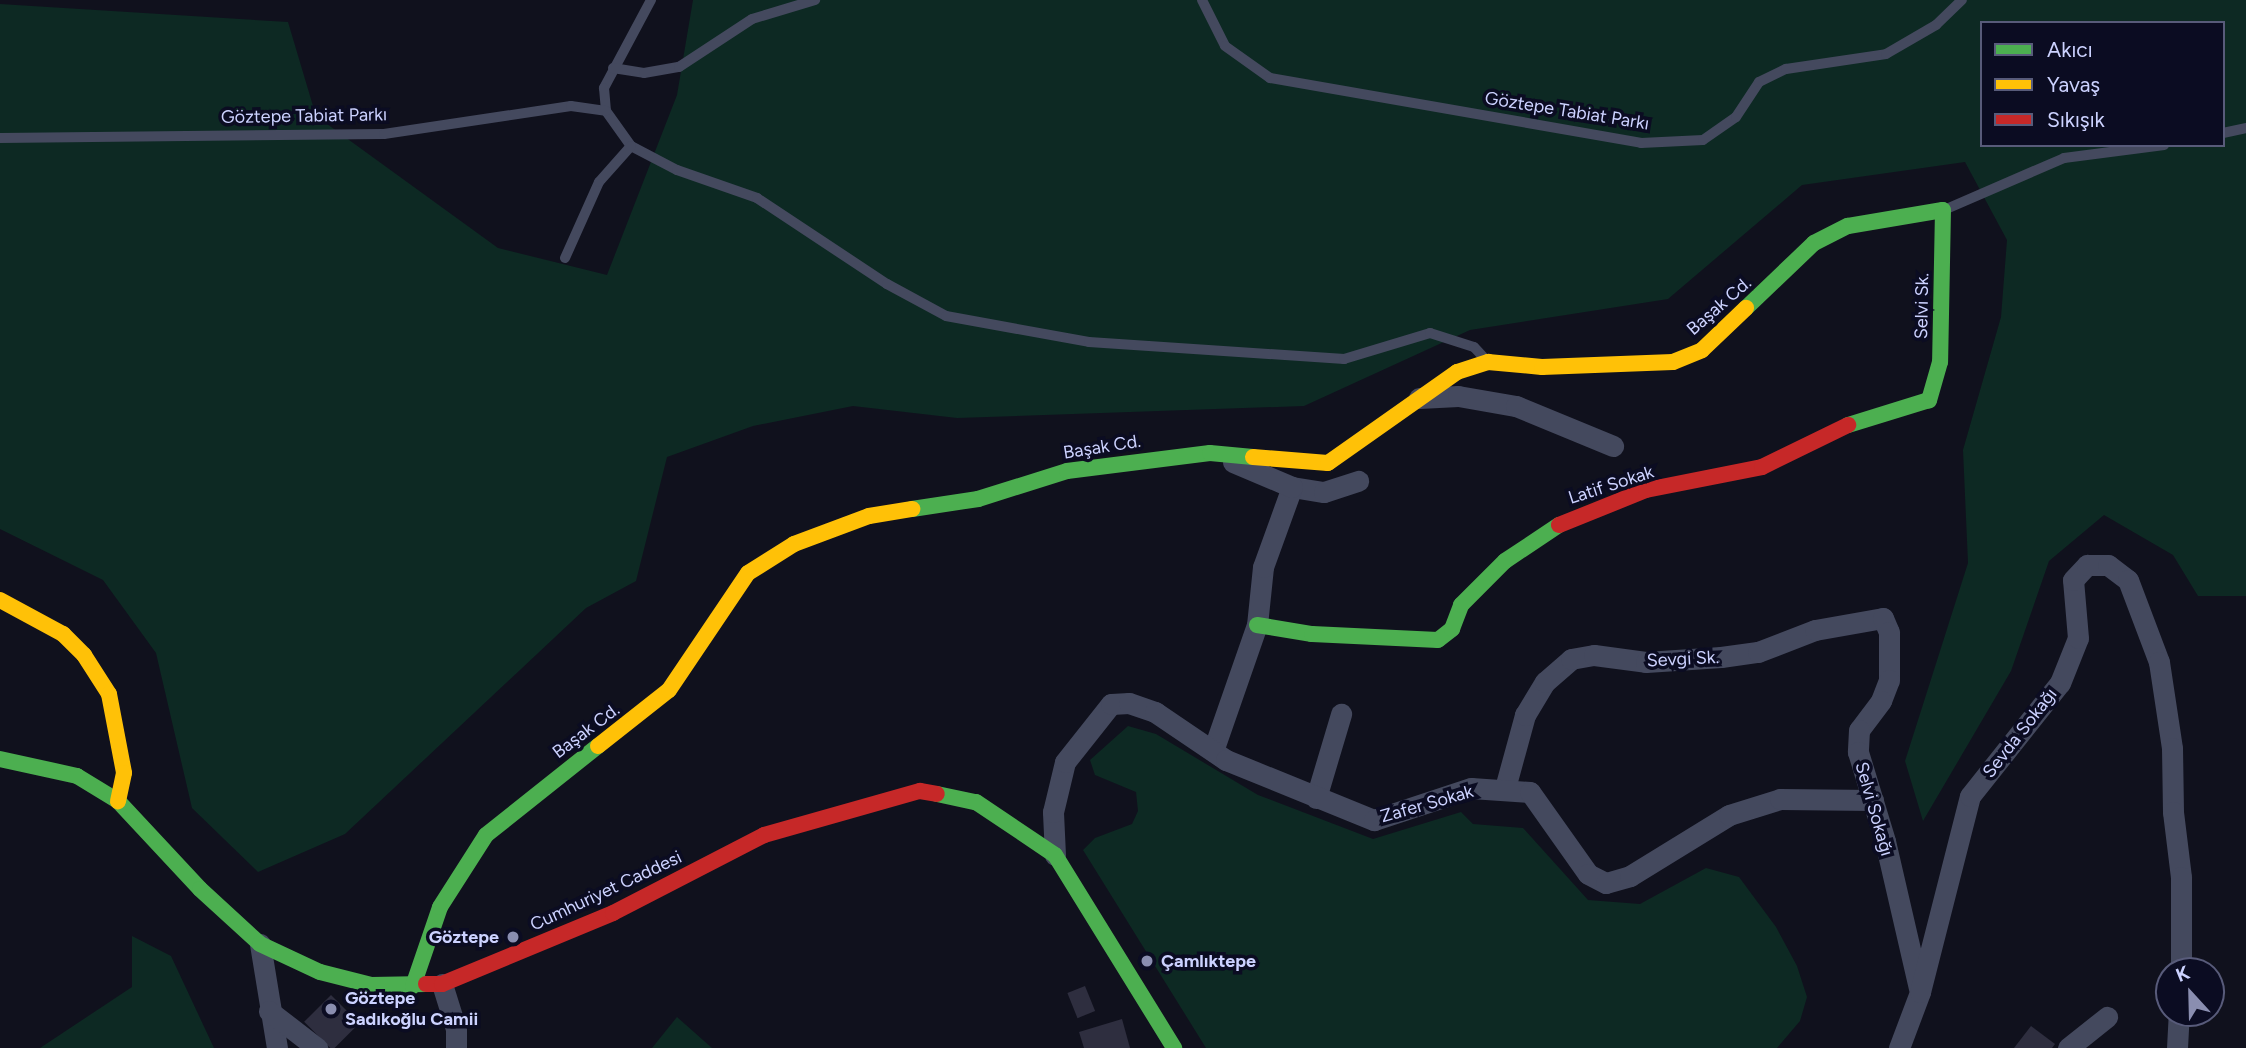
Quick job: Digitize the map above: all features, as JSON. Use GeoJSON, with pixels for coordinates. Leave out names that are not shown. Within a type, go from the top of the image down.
{"type":"FeatureCollection","features":[{"type":"Feature","properties":{"kind":"street","name":"Başak Cd."},"geometry":{"type":"LineString","coordinates":[[413,986],[440,907],[486,835],[668,690],[748,573],[794,544],[869,516],[978,499],[1066,471],[1210,453],[1328,463],[1457,372],[1488,362],[1542,367],[1674,362],[1702,349],[1814,243],[1849,226],[1943,210]]}},
{"type":"Feature","properties":{"kind":"street","name":"Selvi Sk."},"geometry":{"type":"LineString","coordinates":[[1929,400],[1940,362],[1943,210]]}},
{"type":"Feature","properties":{"kind":"street"},"geometry":{"type":"LineString","coordinates":[[1417,398],[1458,396],[1516,407],[1613,446]]}},
{"type":"Feature","properties":{"kind":"street","name":"Latif Sokak"},"geometry":{"type":"LineString","coordinates":[[1257,625],[1312,635],[1438,640],[1452,629],[1461,605],[1505,561],[1566,520],[1646,491],[1762,467],[1864,417],[1908,410],[1929,400]]}},
{"type":"Feature","properties":{"kind":"street"},"geometry":{"type":"LineString","coordinates":[[1210,453],[1292,487],[1324,492],[1358,481]]}},
{"type":"Feature","properties":{"kind":"street"},"geometry":{"type":"LineString","coordinates":[[1213,751],[1257,625],[1263,567],[1292,487]]}},
{"type":"Feature","properties":{"kind":"street","name":"Sevda Sokağı"},"geometry":{"type":"LineString","coordinates":[[1899,1048],[1920,992],[1970,796],[2060,683],[2077,638],[2073,580],[2087,565],[2108,565],[2128,580],[2160,662],[2172,748],[2181,877],[2181,957]]}},
{"type":"Feature","properties":{"kind":"street"},"geometry":{"type":"LineString","coordinates":[[0,600],[62,634],[84,655],[109,694],[124,774],[118,801]]}},
{"type":"Feature","properties":{"kind":"street","name":"Sevgi Sk."},"geometry":{"type":"LineString","coordinates":[[1505,788],[1525,715],[1545,682],[1571,659],[1594,655],[1646,662],[1721,657],[1758,652],[1815,630],[1883,618],[1889,632]]}},
{"type":"Feature","properties":{"kind":"street","name":"Selvi Sokağı"},"geometry":{"type":"LineString","coordinates":[[1889,632],[1889,680],[1881,701],[1859,730],[1858,752],[1874,800],[1920,992]]}},
{"type":"Feature","properties":{"kind":"street","name":"Zafer Sokak"},"geometry":{"type":"LineString","coordinates":[[1055,855],[1053,812],[1065,762],[1111,704],[1129,703],[1155,712],[1213,751],[1316,798],[1374,820],[1471,789],[1505,788],[1530,792],[1588,874],[1606,883],[1630,876],[1729,815],[1780,799],[1874,800]]}},
{"type":"Feature","properties":{"kind":"street"},"geometry":{"type":"LineString","coordinates":[[1316,798],[1341,715]]}},
{"type":"Feature","properties":{"kind":"street","name":"Cumhuriyet Caddesi"},"geometry":{"type":"LineString","coordinates":[[0,759],[78,776],[118,801],[200,889],[260,944],[320,972],[371,985],[442,984],[613,913],[764,835],[920,791],[976,802],[1055,855],[1174,1048]]}},
{"type":"Feature","properties":{"kind":"street"},"geometry":{"type":"LineString","coordinates":[[260,944],[277,1048]]}},
{"type":"Feature","properties":{"kind":"street"},"geometry":{"type":"LineString","coordinates":[[442,984],[456,1029],[456,1048]]}},
{"type":"Feature","properties":{"kind":"street"},"geometry":{"type":"LineString","coordinates":[[269,1011],[317,1048]]}},
{"type":"Feature","properties":{"kind":"street"},"geometry":{"type":"LineString","coordinates":[[2068,1048],[2108,1017]]}},
{"type":"Feature","properties":{"kind":"street"},"geometry":{"type":"LineString","coordinates":[[2177,1048],[2178,1027]]}},
{"type":"Feature","properties":{"kind":"lane"},"geometry":{"type":"LineString","coordinates":[[651,0],[604,88],[606,111],[631,146],[677,170],[757,198],[887,284],[946,316],[1089,341],[1344,359],[1430,333],[1474,347],[1488,362]]}},
{"type":"Feature","properties":{"kind":"lane"},"geometry":{"type":"LineString","coordinates":[[613,68],[644,73],[679,67],[752,19],[815,0]]}},
{"type":"Feature","properties":{"kind":"lane","name":"Göztepe Tabiat Parkı"},"geometry":{"type":"LineString","coordinates":[[1202,0],[1225,46],[1270,78],[1641,143],[1703,140],[1736,117],[1759,82],[1786,69],[1886,54],[1936,25],[1962,0]]}},
{"type":"Feature","properties":{"kind":"lane","name":"Göztepe Tabiat Parkı"},"geometry":{"type":"LineString","coordinates":[[0,138],[384,134],[571,106],[606,111]]}},
{"type":"Feature","properties":{"kind":"lane"},"geometry":{"type":"LineString","coordinates":[[2225,133],[2246,128]]}},
{"type":"Feature","properties":{"kind":"lane"},"geometry":{"type":"LineString","coordinates":[[565,258],[599,182],[631,146]]}},
{"type":"Feature","properties":{"kind":"lane"},"geometry":{"type":"LineString","coordinates":[[1943,210],[2064,158],[2149,147]]}},
{"type":"Feature","properties":{"kind":"green space"},"geometry":{"type":"Polygon","coordinates":[[[693,0],[2246,0],[2246,596],[2198,596],[2173,555],[2104,515],[2049,561],[2011,671],[1923,821],[1905,761],[1968,563],[1963,450],[2001,317],[2007,240],[1965,162],[1802,185],[1668,299],[1470,330],[1304,406],[957,418],[853,406],[753,426],[667,457],[636,581],[586,608],[345,834],[258,872],[192,808],[156,653],[103,580],[0,529],[0,4],[288,22],[316,116],[498,248],[607,275],[677,95],[693,0]]]}},
{"type":"Feature","properties":{"kind":"green space"},"geometry":{"type":"Polygon","coordinates":[[[1128,726],[1156,734],[1258,795],[1373,839],[1461,812],[1473,824],[1523,828],[1588,900],[1640,904],[1706,868],[1739,877],[1776,927],[1797,966],[1807,997],[1800,1021],[1777,1048],[1206,1048],[1083,850],[1095,838],[1132,824],[1138,811],[1136,792],[1095,775],[1090,760],[1128,726]]]}},
{"type":"Feature","properties":{"kind":"green space"},"geometry":{"type":"Polygon","coordinates":[[[132,936],[171,956],[214,1048],[40,1048],[132,987],[132,936]]]}},
{"type":"Feature","properties":{"kind":"green space"},"geometry":{"type":"Polygon","coordinates":[[[677,1017],[712,1048],[652,1048],[677,1017]]]}},
{"type":"Feature","properties":{"kind":"building"},"geometry":{"type":"Polygon","coordinates":[[[1085,986],[1095,1011],[1077,1018],[1067,993],[1085,986]]]}},
{"type":"Feature","properties":{"kind":"building","name":"Göztepe Sadıkoğlu Camii"},"geometry":{"type":"Polygon","coordinates":[[[331,995],[359,1023],[335,1048],[330,1048],[304,1022],[331,995]]]}},
{"type":"Feature","properties":{"kind":"building"},"geometry":{"type":"Polygon","coordinates":[[[1122,1019],[1130,1048],[1084,1048],[1079,1032],[1122,1019]]]}},
{"type":"Feature","properties":{"kind":"building"},"geometry":{"type":"Polygon","coordinates":[[[2031,1026],[2055,1044],[2052,1048],[2014,1048],[2031,1026]]]}},
{"type":"Feature","properties":{"kind":"traffic: fast"},"geometry":{"type":"LineString","coordinates":[[1746,308],[1814,243],[1848,226],[1943,210],[1940,362],[1929,400],[1848,425]]}},
{"type":"Feature","properties":{"kind":"traffic: fast"},"geometry":{"type":"LineString","coordinates":[[912,509],[978,499],[1067,471],[1210,453],[1253,457]]}},
{"type":"Feature","properties":{"kind":"traffic: fast"},"geometry":{"type":"LineString","coordinates":[[1257,625],[1312,634],[1438,640],[1452,629],[1461,605],[1505,561],[1559,525]]}},
{"type":"Feature","properties":{"kind":"traffic: fast"},"geometry":{"type":"LineString","coordinates":[[413,986],[440,907],[486,835],[598,746]]}},
{"type":"Feature","properties":{"kind":"traffic: fast"},"geometry":{"type":"LineString","coordinates":[[0,759],[77,776],[118,801],[200,889],[260,944],[320,972],[371,985],[426,984]]}},
{"type":"Feature","properties":{"kind":"traffic: fast"},"geometry":{"type":"LineString","coordinates":[[937,794],[976,802],[1055,855],[1174,1048]]}},
{"type":"Feature","properties":{"kind":"traffic: slow"},"geometry":{"type":"LineString","coordinates":[[1253,457],[1328,463],[1457,372],[1488,362],[1542,367],[1673,362],[1702,350],[1746,308]]}},
{"type":"Feature","properties":{"kind":"traffic: slow"},"geometry":{"type":"LineString","coordinates":[[598,746],[669,690],[748,573],[794,544],[869,516],[912,509]]}},
{"type":"Feature","properties":{"kind":"traffic: slow"},"geometry":{"type":"LineString","coordinates":[[0,600],[63,634],[84,655],[109,694],[124,773],[118,801]]}},
{"type":"Feature","properties":{"kind":"traffic: jam"},"geometry":{"type":"LineString","coordinates":[[1559,525],[1646,490],[1762,467],[1848,425]]}},
{"type":"Feature","properties":{"kind":"traffic: jam"},"geometry":{"type":"LineString","coordinates":[[426,984],[442,984],[613,913],[764,835],[920,791],[937,794]]}},
{"type":"Feature","properties":{"kind":"place","name":"Göztepe"},"geometry":{"type":"Point","coordinates":[513,937]}},
{"type":"Feature","properties":{"kind":"place","name":"Çamlıktepe"},"geometry":{"type":"Point","coordinates":[1147,961]}},
{"type":"Feature","properties":{"kind":"place","name":"Göztepe Sadıkoğlu Camii"},"geometry":{"type":"Point","coordinates":[331,1009]}}]}
